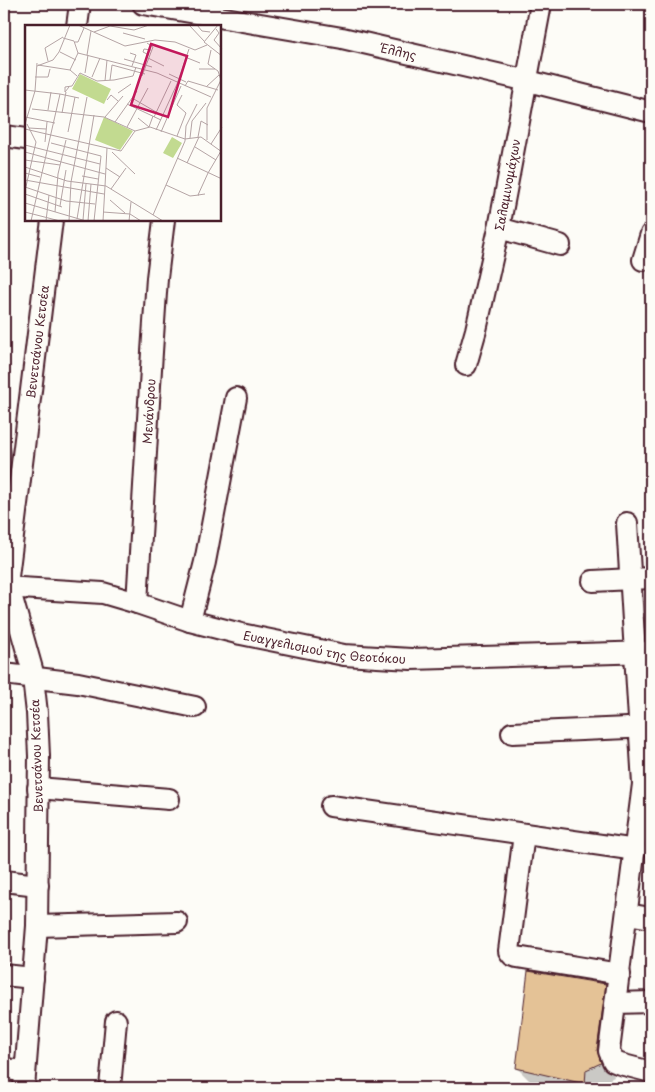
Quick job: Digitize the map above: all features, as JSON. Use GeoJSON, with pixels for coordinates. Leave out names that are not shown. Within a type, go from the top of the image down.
{"type":"FeatureCollection","features":[{"type":"Feature","properties":{"kind":"street"},"geometry":{"type":"LineString","coordinates":[[77,25],[80,4]]}},
{"type":"Feature","properties":{"kind":"street","name":"Έλλης"},"geometry":{"type":"LineString","coordinates":[[143,4],[328,35],[528,81],[651,112]]}},
{"type":"Feature","properties":{"kind":"street","name":"Σαλαμινομάχων"},"geometry":{"type":"LineString","coordinates":[[466,365],[476,330],[499,228],[541,4]]}},
{"type":"Feature","properties":{"kind":"street"},"geometry":{"type":"LineString","coordinates":[[4,136],[25,139]]}},
{"type":"Feature","properties":{"kind":"street","name":"Βενετσάνου Κετσέα"},"geometry":{"type":"LineString","coordinates":[[24,1080],[37,926],[37,713],[32,669],[6,588],[52,221]]}},
{"type":"Feature","properties":{"kind":"street","name":"Μενάνδρου"},"geometry":{"type":"LineString","coordinates":[[137,603],[152,352],[164,221]]}},
{"type":"Feature","properties":{"kind":"street"},"geometry":{"type":"LineString","coordinates":[[499,228],[560,245]]}},
{"type":"Feature","properties":{"kind":"street"},"geometry":{"type":"LineString","coordinates":[[643,260],[651,234]]}},
{"type":"Feature","properties":{"kind":"street"},"geometry":{"type":"LineString","coordinates":[[190,621],[205,562],[236,398]]}},
{"type":"Feature","properties":{"kind":"street"},"geometry":{"type":"LineString","coordinates":[[627,523],[631,579],[643,653],[645,727],[643,784],[636,850],[609,1051],[611,1058],[620,1064],[651,1072]]}},
{"type":"Feature","properties":{"kind":"street"},"geometry":{"type":"LineString","coordinates":[[594,581],[651,578]]}},
{"type":"Feature","properties":{"kind":"street","name":"Ευαγγελισμού της Θεοτόκου"},"geometry":{"type":"LineString","coordinates":[[6,588],[103,593],[190,621],[241,634],[334,653],[374,658],[411,659],[643,653]]}},
{"type":"Feature","properties":{"kind":"street"},"geometry":{"type":"LineString","coordinates":[[4,674],[78,683],[195,707]]}},
{"type":"Feature","properties":{"kind":"street"},"geometry":{"type":"LineString","coordinates":[[512,733],[645,727]]}},
{"type":"Feature","properties":{"kind":"street"},"geometry":{"type":"LineString","coordinates":[[38,788],[169,799]]}},
{"type":"Feature","properties":{"kind":"street"},"geometry":{"type":"LineString","coordinates":[[332,806],[636,850]]}},
{"type":"Feature","properties":{"kind":"street"},"geometry":{"type":"LineString","coordinates":[[524,834],[509,951],[517,957],[620,974]]}},
{"type":"Feature","properties":{"kind":"street"},"geometry":{"type":"LineString","coordinates":[[4,881],[38,884]]}},
{"type":"Feature","properties":{"kind":"street"},"geometry":{"type":"LineString","coordinates":[[627,914],[651,918]]}},
{"type":"Feature","properties":{"kind":"street"},"geometry":{"type":"LineString","coordinates":[[37,926],[177,922]]}},
{"type":"Feature","properties":{"kind":"street"},"geometry":{"type":"LineString","coordinates":[[4,975],[33,978]]}},
{"type":"Feature","properties":{"kind":"street"},"geometry":{"type":"LineString","coordinates":[[616,1004],[651,1002]]}},
{"type":"Feature","properties":{"kind":"street"},"geometry":{"type":"LineString","coordinates":[[110,1088],[116,1021]]}},
{"type":"Feature","properties":{"kind":"street"},"geometry":{"type":"LineString","coordinates":[[4,1069],[24,1080]]}},
{"type":"Feature","properties":{"kind":"building"},"geometry":{"type":"Polygon","coordinates":[[[528,971],[606,984],[597,1050],[601,1063],[586,1070],[585,1084],[516,1068],[528,971]]]}}]}
